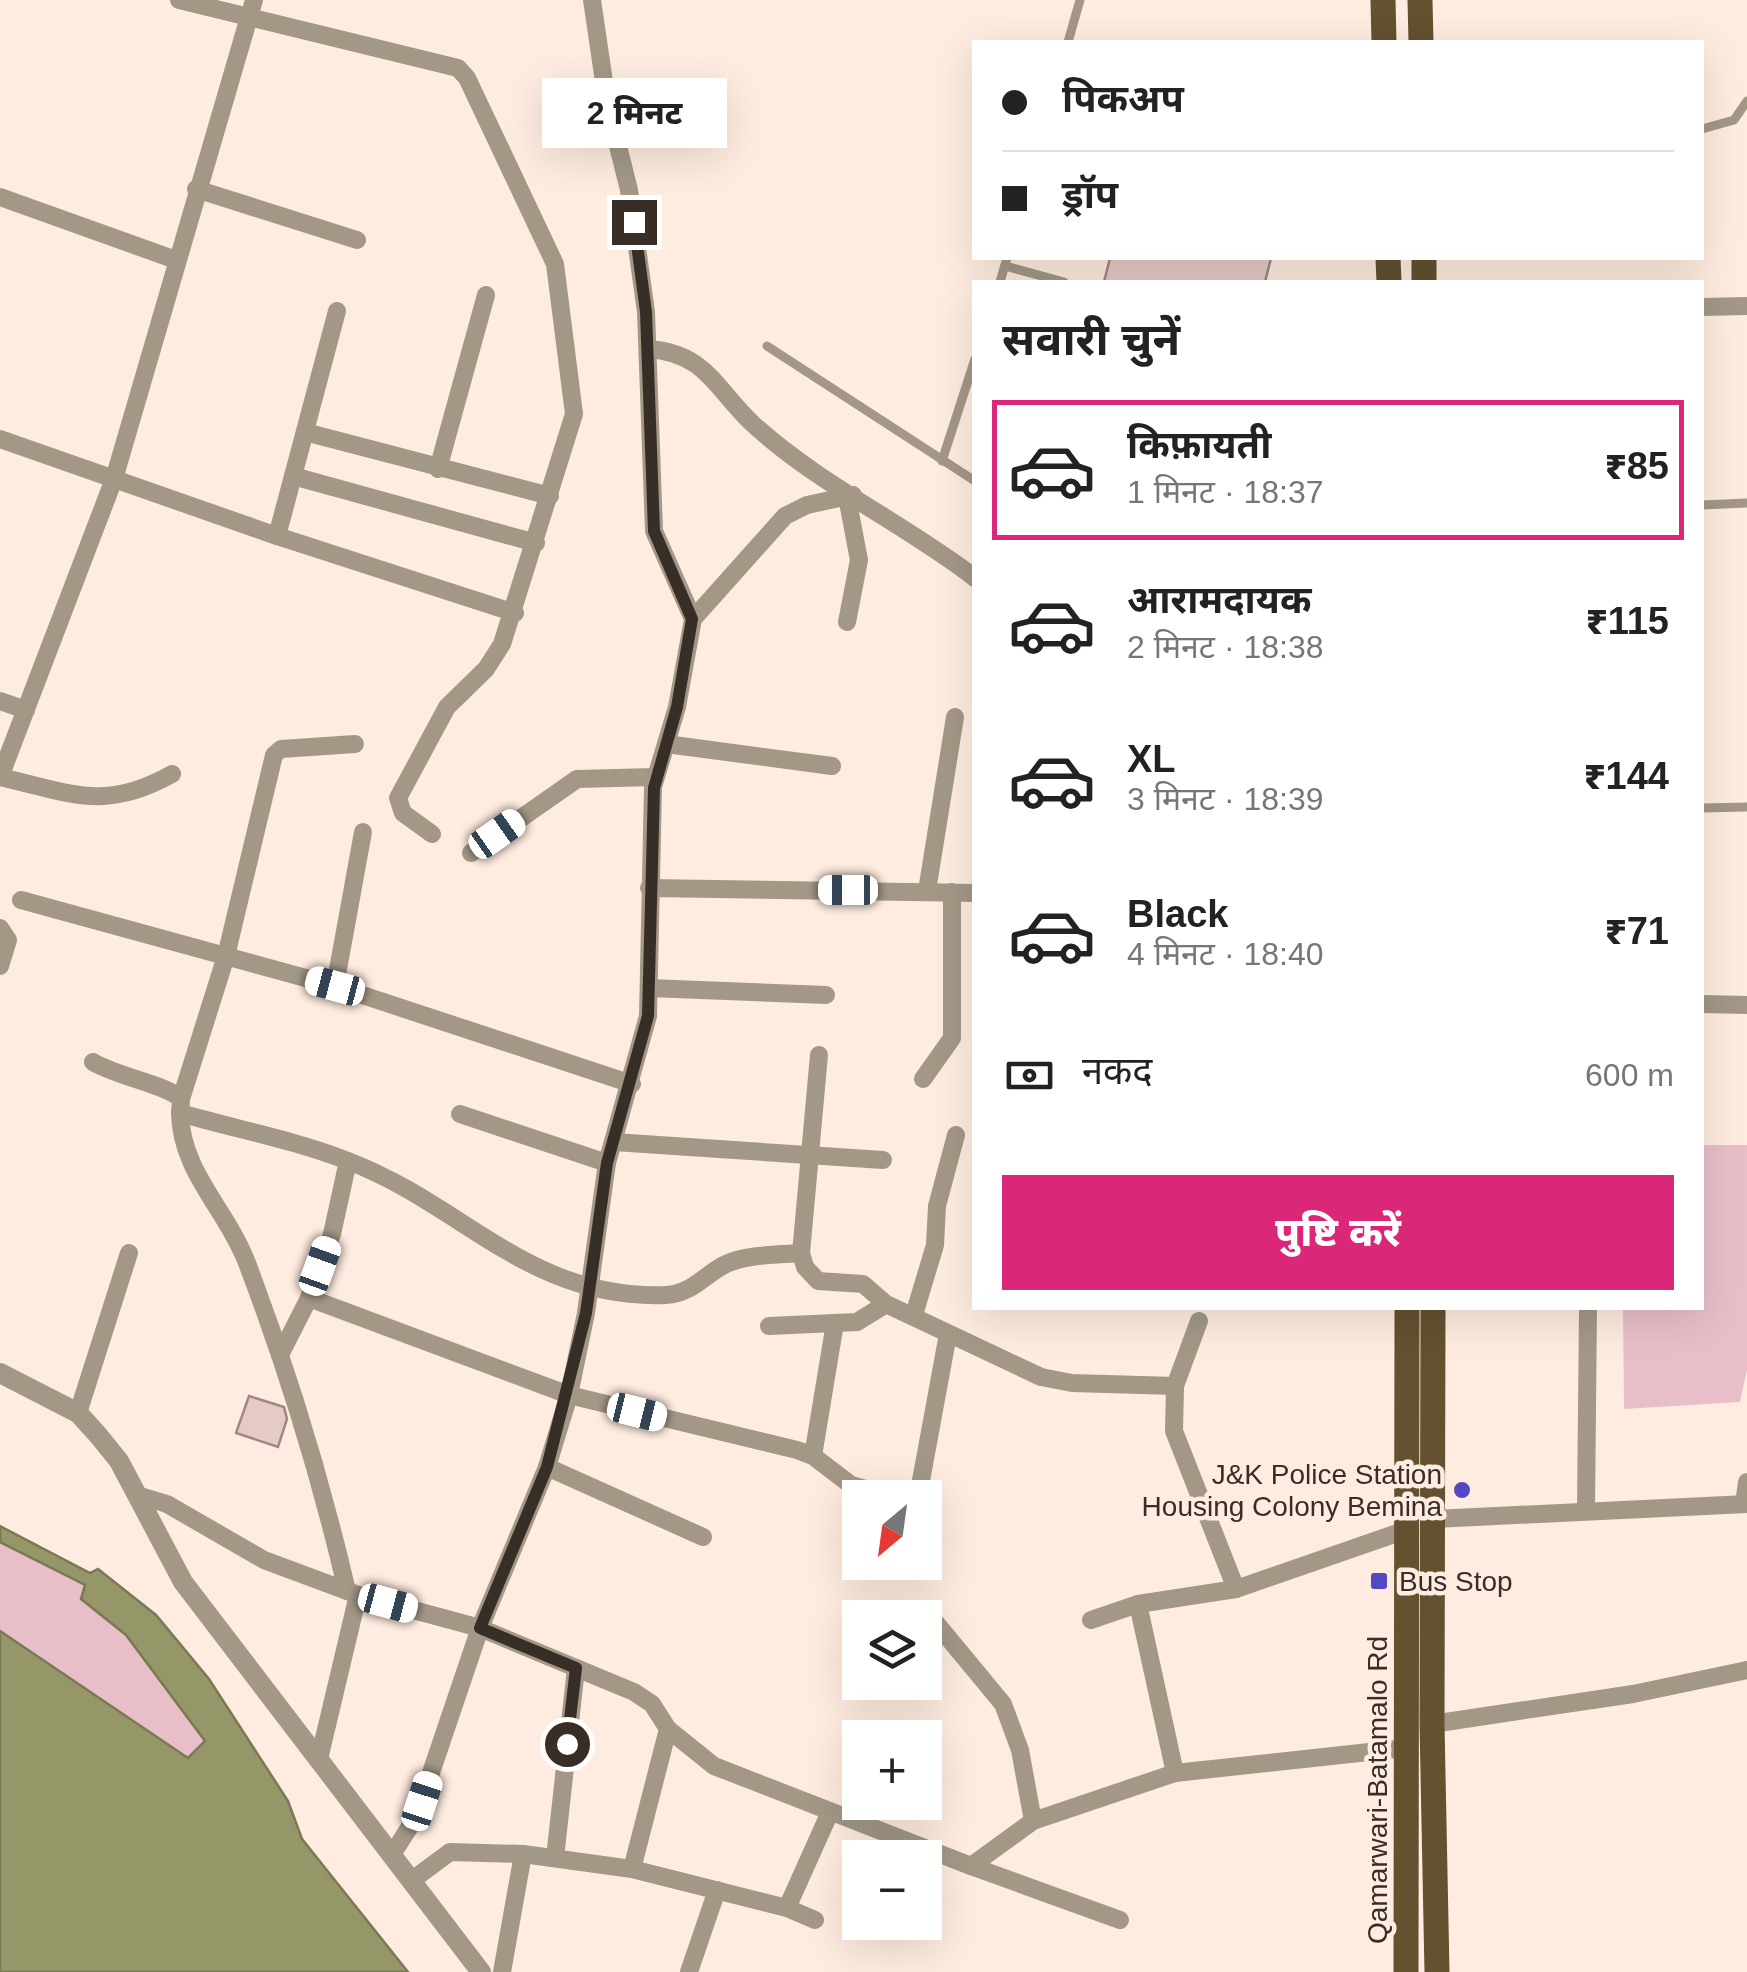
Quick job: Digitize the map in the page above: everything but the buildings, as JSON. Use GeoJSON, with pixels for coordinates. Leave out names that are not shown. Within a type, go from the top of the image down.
{"type":"FeatureCollection","features":[{"type":"Feature","properties":{"kind":"main road"},"geometry":{"type":"LineString","coordinates":[[1384,0],[1384,40]]}},
{"type":"Feature","properties":{"kind":"main road"},"geometry":{"type":"LineString","coordinates":[[1420,0],[1421,40]]}},
{"type":"Feature","properties":{"kind":"main road","name":"Qamarwari-Batamalo Rd"},"geometry":{"type":"LineString","coordinates":[[1406,1972],[1407,1310]]}},
{"type":"Feature","properties":{"kind":"main road","name":"Qamarwari-Batamalo Rd"},"geometry":{"type":"LineString","coordinates":[[1433,1310],[1432,1724],[1437,1972]]}},
{"type":"Feature","properties":{"kind":"street"},"geometry":{"type":"LineString","coordinates":[[179,0],[450,63],[467,78],[556,264],[574,414],[515,613],[495,656],[447,707],[400,792],[400,809],[432,834]]}},
{"type":"Feature","properties":{"kind":"street"},"geometry":{"type":"LineString","coordinates":[[172,774],[121,797],[94,798],[0,777],[114,479],[254,0]]}},
{"type":"Feature","properties":{"kind":"street"},"geometry":{"type":"LineString","coordinates":[[592,0],[607,102],[629,190],[648,350],[654,531],[692,619]]}},
{"type":"Feature","properties":{"kind":"street"},"geometry":{"type":"LineString","coordinates":[[196,189],[357,240]]}},
{"type":"Feature","properties":{"kind":"street"},"geometry":{"type":"LineString","coordinates":[[0,197],[176,260]]}},
{"type":"Feature","properties":{"kind":"street"},"geometry":{"type":"LineString","coordinates":[[438,468],[486,295]]}},
{"type":"Feature","properties":{"kind":"street"},"geometry":{"type":"LineString","coordinates":[[1704,306],[1747,306]]}},
{"type":"Feature","properties":{"kind":"street"},"geometry":{"type":"LineString","coordinates":[[277,536],[337,310]]}},
{"type":"Feature","properties":{"kind":"street"},"geometry":{"type":"LineString","coordinates":[[648,350],[677,351],[692,359],[758,429],[850,496],[972,576]]}},
{"type":"Feature","properties":{"kind":"street"},"geometry":{"type":"LineString","coordinates":[[305,432],[550,496]]}},
{"type":"Feature","properties":{"kind":"street"},"geometry":{"type":"LineString","coordinates":[[0,438],[277,536],[515,613]]}},
{"type":"Feature","properties":{"kind":"street"},"geometry":{"type":"LineString","coordinates":[[293,476],[536,543]]}},
{"type":"Feature","properties":{"kind":"street"},"geometry":{"type":"LineString","coordinates":[[392,1853],[416,1818],[480,1628],[547,1467],[568,1395],[607,1163],[632,1084],[649,988],[655,777],[666,744],[692,619],[785,516],[807,505],[850,496]]}},
{"type":"Feature","properties":{"kind":"street"},"geometry":{"type":"LineString","coordinates":[[847,622],[858,560],[850,496]]}},
{"type":"Feature","properties":{"kind":"street"},"geometry":{"type":"LineString","coordinates":[[0,701],[26,710]]}},
{"type":"Feature","properties":{"kind":"street"},"geometry":{"type":"LineString","coordinates":[[927,892],[955,717]]}},
{"type":"Feature","properties":{"kind":"street"},"geometry":{"type":"LineString","coordinates":[[320,1755],[352,1593],[320,1473],[246,1258],[183,1150],[180,1106],[226,956],[274,754],[280,749],[355,744]]}},
{"type":"Feature","properties":{"kind":"street"},"geometry":{"type":"LineString","coordinates":[[666,744],[832,766]]}},
{"type":"Feature","properties":{"kind":"street"},"geometry":{"type":"LineString","coordinates":[[470,852],[577,779],[655,777]]}},
{"type":"Feature","properties":{"kind":"street"},"geometry":{"type":"LineString","coordinates":[[335,986],[363,832]]}},
{"type":"Feature","properties":{"kind":"street"},"geometry":{"type":"LineString","coordinates":[[649,888],[972,893]]}},
{"type":"Feature","properties":{"kind":"street"},"geometry":{"type":"LineString","coordinates":[[923,1079],[952,1038],[952,892]]}},
{"type":"Feature","properties":{"kind":"street"},"geometry":{"type":"LineString","coordinates":[[21,900],[335,986],[632,1084]]}},
{"type":"Feature","properties":{"kind":"street"},"geometry":{"type":"LineString","coordinates":[[0,928],[8,940],[0,966]]}},
{"type":"Feature","properties":{"kind":"street"},"geometry":{"type":"LineString","coordinates":[[649,988],[826,995]]}},
{"type":"Feature","properties":{"kind":"street"},"geometry":{"type":"LineString","coordinates":[[1704,1004],[1747,1005]]}},
{"type":"Feature","properties":{"kind":"street"},"geometry":{"type":"LineString","coordinates":[[820,1055],[801,1252],[805,1267],[818,1281],[862,1284],[886,1304],[1041,1377],[1072,1383],[1175,1386]]}},
{"type":"Feature","properties":{"kind":"street"},"geometry":{"type":"LineString","coordinates":[[93,1062],[122,1078],[168,1088],[180,1106],[348,1161],[400,1187],[527,1266],[588,1286],[667,1295],[686,1291],[724,1264],[801,1252]]}},
{"type":"Feature","properties":{"kind":"street"},"geometry":{"type":"LineString","coordinates":[[460,1114],[607,1163]]}},
{"type":"Feature","properties":{"kind":"street"},"geometry":{"type":"LineString","coordinates":[[914,1315],[935,1245],[937,1206],[956,1135]]}},
{"type":"Feature","properties":{"kind":"street"},"geometry":{"type":"LineString","coordinates":[[614,1142],[883,1160]]}},
{"type":"Feature","properties":{"kind":"street"},"geometry":{"type":"LineString","coordinates":[[280,1355],[309,1298],[332,1234],[348,1161]]}},
{"type":"Feature","properties":{"kind":"street"},"geometry":{"type":"LineString","coordinates":[[78,1413],[129,1253]]}},
{"type":"Feature","properties":{"kind":"street"},"geometry":{"type":"LineString","coordinates":[[309,1298],[568,1395],[814,1456],[846,1480]]}},
{"type":"Feature","properties":{"kind":"street"},"geometry":{"type":"LineString","coordinates":[[770,1326],[866,1319],[886,1304]]}},
{"type":"Feature","properties":{"kind":"street"},"geometry":{"type":"LineString","coordinates":[[1586,1509],[1588,1310]]}},
{"type":"Feature","properties":{"kind":"street"},"geometry":{"type":"LineString","coordinates":[[1200,1321],[1175,1386],[1174,1431],[1236,1588]]}},
{"type":"Feature","properties":{"kind":"street"},"geometry":{"type":"LineString","coordinates":[[814,1456],[835,1323]]}},
{"type":"Feature","properties":{"kind":"street"},"geometry":{"type":"LineString","coordinates":[[921,1480],[948,1334]]}},
{"type":"Feature","properties":{"kind":"street"},"geometry":{"type":"LineString","coordinates":[[0,1372],[78,1413],[119,1462],[183,1582],[320,1755],[481,1972]]}},
{"type":"Feature","properties":{"kind":"street"},"geometry":{"type":"LineString","coordinates":[[547,1467],[703,1537]]}},
{"type":"Feature","properties":{"kind":"street"},"geometry":{"type":"LineString","coordinates":[[1434,1518],[1746,1504],[1747,1482]]}},
{"type":"Feature","properties":{"kind":"street"},"geometry":{"type":"LineString","coordinates":[[137,1495],[167,1504],[264,1560],[352,1593],[480,1628],[645,1699],[668,1729],[714,1766],[1120,1920]]}},
{"type":"Feature","properties":{"kind":"street"},"geometry":{"type":"LineString","coordinates":[[1091,1620],[1138,1604],[1236,1588],[1409,1529]]}},
{"type":"Feature","properties":{"kind":"street"},"geometry":{"type":"LineString","coordinates":[[1138,1604],[1175,1772]]}},
{"type":"Feature","properties":{"kind":"street"},"geometry":{"type":"LineString","coordinates":[[942,1631],[1003,1704],[1016,1734],[1033,1821]]}},
{"type":"Feature","properties":{"kind":"street"},"geometry":{"type":"LineString","coordinates":[[555,1858],[576,1668]]}},
{"type":"Feature","properties":{"kind":"street"},"geometry":{"type":"LineString","coordinates":[[1432,1724],[1633,1694],[1747,1670]]}},
{"type":"Feature","properties":{"kind":"street"},"geometry":{"type":"LineString","coordinates":[[632,1869],[668,1729]]}},
{"type":"Feature","properties":{"kind":"street"},"geometry":{"type":"LineString","coordinates":[[971,1866],[1033,1821],[1175,1772],[1406,1748]]}},
{"type":"Feature","properties":{"kind":"street"},"geometry":{"type":"LineString","coordinates":[[787,1908],[830,1812]]}},
{"type":"Feature","properties":{"kind":"street"},"geometry":{"type":"LineString","coordinates":[[412,1881],[450,1852],[524,1854],[632,1869],[787,1908],[815,1920]]}},
{"type":"Feature","properties":{"kind":"street"},"geometry":{"type":"LineString","coordinates":[[502,1972],[524,1854]]}},
{"type":"Feature","properties":{"kind":"street"},"geometry":{"type":"LineString","coordinates":[[689,1972],[718,1890]]}},
{"type":"Feature","properties":{"kind":"lane"},"geometry":{"type":"LineString","coordinates":[[1069,40],[1080,0]]}},
{"type":"Feature","properties":{"kind":"lane"},"geometry":{"type":"LineString","coordinates":[[1704,128],[1734,120],[1747,101]]}},
{"type":"Feature","properties":{"kind":"lane"},"geometry":{"type":"LineString","coordinates":[[1006,262],[1058,280]]}},
{"type":"Feature","properties":{"kind":"lane"},"geometry":{"type":"LineString","coordinates":[[767,346],[972,478]]}},
{"type":"Feature","properties":{"kind":"lane"},"geometry":{"type":"LineString","coordinates":[[942,461],[972,368]]}},
{"type":"Feature","properties":{"kind":"lane"},"geometry":{"type":"LineString","coordinates":[[1704,506],[1747,503]]}},
{"type":"Feature","properties":{"kind":"lane"},"geometry":{"type":"LineString","coordinates":[[1704,808],[1747,807]]}},
{"type":"Feature","properties":{"kind":"shaded area"},"geometry":{"type":"Polygon","coordinates":[[[1704,1145],[1747,1145],[1747,1370],[1740,1402],[1624,1409],[1623,1310],[1704,1310],[1704,1145]]]}},
{"type":"Feature","properties":{"kind":"shaded area"},"geometry":{"type":"Polygon","coordinates":[[[0,1526],[90,1573],[98,1569],[156,1615],[209,1679],[288,1801],[302,1839],[408,1972],[0,1972],[0,1631],[188,1758],[205,1741],[126,1635],[81,1599],[85,1585],[0,1542],[0,1526]]]}},
{"type":"Feature","properties":{"kind":"shaded area"},"geometry":{"type":"Polygon","coordinates":[[[0,1542],[86,1585],[81,1600],[126,1635],[206,1741],[189,1758],[0,1631],[0,1542]]]}},
{"type":"Feature","properties":{"kind":"place","name":"J&K Police Station Housing Colony Bemina"},"geometry":{"type":"Point","coordinates":[1462,1490]}},
{"type":"Feature","properties":{"kind":"place","name":"Bus Stop"},"geometry":{"type":"Point","coordinates":[1379,1581]}},
{"type":"Feature","properties":{"kind":"route"},"geometry":{"type":"LineString","coordinates":[[567,1744],[576,1668],[480,1628],[547,1467],[586,1313],[607,1163],[648,1016],[654,788],[677,707],[692,619],[689,604],[665,564],[654,531],[646,312],[634,222]]}}]}
